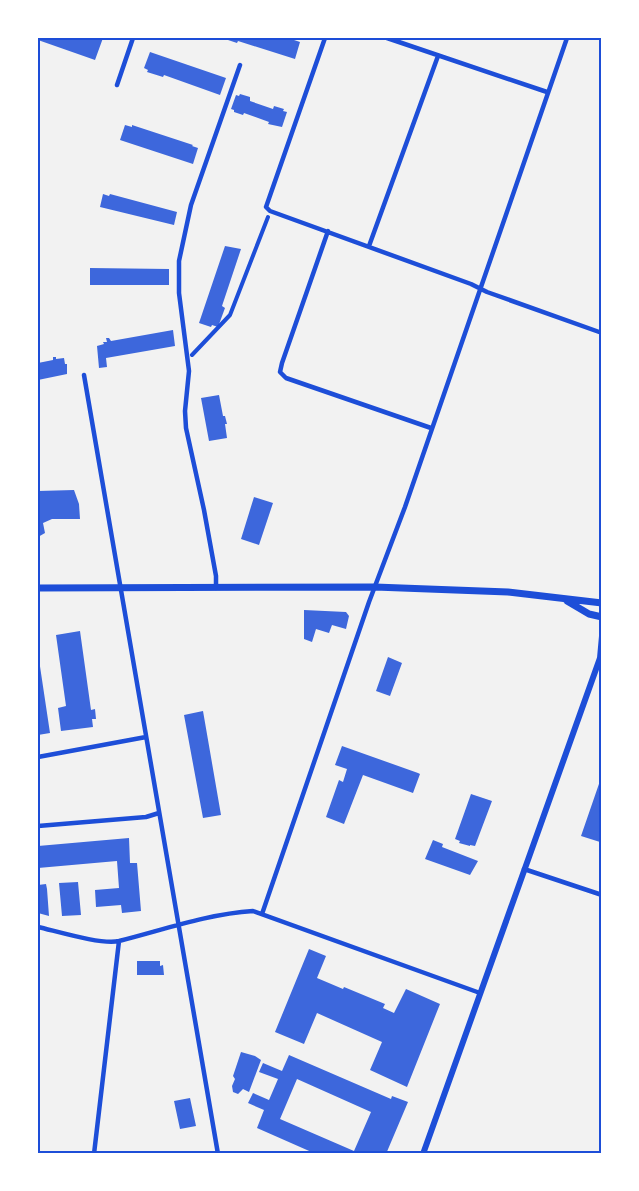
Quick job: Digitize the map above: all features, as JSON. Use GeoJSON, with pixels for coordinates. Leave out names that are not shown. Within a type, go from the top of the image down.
{"type":"FeatureCollection","features":[{"type":"Feature","properties":{"kind":"main road"},"geometry":{"type":"LineString","coordinates":[[38,588],[375,587],[507,592],[602,603]]}},
{"type":"Feature","properties":{"kind":"main road"},"geometry":{"type":"LineString","coordinates":[[565,600],[589,614],[602,617]]}},
{"type":"Feature","properties":{"kind":"street"},"geometry":{"type":"LineString","coordinates":[[117,85],[134,38]]}},
{"type":"Feature","properties":{"kind":"street"},"geometry":{"type":"LineString","coordinates":[[325,38],[266,207],[270,211],[602,333]]}},
{"type":"Feature","properties":{"kind":"street"},"geometry":{"type":"LineString","coordinates":[[387,38],[548,92]]}},
{"type":"Feature","properties":{"kind":"street"},"geometry":{"type":"LineString","coordinates":[[262,914],[567,38]]}},
{"type":"Feature","properties":{"kind":"street"},"geometry":{"type":"LineString","coordinates":[[369,246],[438,56]]}},
{"type":"Feature","properties":{"kind":"street"},"geometry":{"type":"LineString","coordinates":[[216,588],[216,576],[204,510],[186,428],[185,411],[189,371],[179,294],[179,261],[190,205],[240,65]]}},
{"type":"Feature","properties":{"kind":"street"},"geometry":{"type":"LineString","coordinates":[[192,355],[230,315],[268,217]]}},
{"type":"Feature","properties":{"kind":"street"},"geometry":{"type":"LineString","coordinates":[[328,231],[280,372],[286,378],[431,428]]}},
{"type":"Feature","properties":{"kind":"street"},"geometry":{"type":"LineString","coordinates":[[84,375],[218,1154]]}},
{"type":"Feature","properties":{"kind":"street"},"geometry":{"type":"LineString","coordinates":[[423,1154],[601,657],[602,636]]}},
{"type":"Feature","properties":{"kind":"street"},"geometry":{"type":"LineString","coordinates":[[38,757],[146,737]]}},
{"type":"Feature","properties":{"kind":"street"},"geometry":{"type":"LineString","coordinates":[[38,826],[146,817],[159,813]]}},
{"type":"Feature","properties":{"kind":"street"},"geometry":{"type":"LineString","coordinates":[[524,869],[602,896]]}},
{"type":"Feature","properties":{"kind":"street"},"geometry":{"type":"LineString","coordinates":[[38,927],[80,937],[119,941],[178,924],[253,911],[480,993]]}},
{"type":"Feature","properties":{"kind":"street"},"geometry":{"type":"LineString","coordinates":[[94,1154],[119,941]]}},
{"type":"Feature","properties":{"kind":"building"},"geometry":{"type":"Polygon","coordinates":[[[38,38],[69,40],[70,38],[103,38],[95,60],[38,40],[38,38]]]}},
{"type":"Feature","properties":{"kind":"building"},"geometry":{"type":"Polygon","coordinates":[[[222,38],[288,38],[300,42],[295,59],[222,38]]]}},
{"type":"Feature","properties":{"kind":"building"},"geometry":{"type":"Polygon","coordinates":[[[150,52],[226,78],[220,95],[164,75],[163,77],[147,72],[148,70],[144,68],[150,52]]]}},
{"type":"Feature","properties":{"kind":"building"},"geometry":{"type":"Polygon","coordinates":[[[236,95],[250,97],[250,101],[273,109],[274,106],[284,109],[283,111],[287,112],[282,127],[268,124],[269,122],[244,113],[243,115],[234,112],[231,109],[236,95]]]}},
{"type":"Feature","properties":{"kind":"building"},"geometry":{"type":"Polygon","coordinates":[[[125,125],[132,127],[132,125],[193,145],[198,148],[193,164],[120,140],[125,125]]]}},
{"type":"Feature","properties":{"kind":"building"},"geometry":{"type":"Polygon","coordinates":[[[103,194],[177,212],[174,225],[100,207],[103,194]]]}},
{"type":"Feature","properties":{"kind":"building"},"geometry":{"type":"Polygon","coordinates":[[[225,246],[241,249],[222,306],[225,308],[218,327],[212,325],[211,327],[199,323],[225,246]]]}},
{"type":"Feature","properties":{"kind":"building"},"geometry":{"type":"Polygon","coordinates":[[[90,268],[169,269],[169,285],[90,285],[90,268]]]}},
{"type":"Feature","properties":{"kind":"building"},"geometry":{"type":"Polygon","coordinates":[[[173,330],[175,346],[106,358],[107,367],[99,368],[97,346],[107,342],[106,338],[111,341],[173,330]]]}},
{"type":"Feature","properties":{"kind":"building"},"geometry":{"type":"Polygon","coordinates":[[[53,357],[64,358],[67,364],[67,374],[38,380],[38,363],[53,360],[53,357]]]}},
{"type":"Feature","properties":{"kind":"building"},"geometry":{"type":"Polygon","coordinates":[[[219,395],[227,424],[225,424],[227,438],[209,441],[201,398],[219,395]]]}},
{"type":"Feature","properties":{"kind":"building"},"geometry":{"type":"Polygon","coordinates":[[[74,490],[79,504],[80,519],[52,519],[43,523],[45,533],[38,537],[38,491],[74,490]]]}},
{"type":"Feature","properties":{"kind":"building"},"geometry":{"type":"Polygon","coordinates":[[[254,497],[273,503],[259,545],[241,539],[254,497]]]}},
{"type":"Feature","properties":{"kind":"building"},"geometry":{"type":"Polygon","coordinates":[[[304,610],[346,612],[349,616],[346,629],[332,625],[329,633],[316,629],[312,642],[304,639],[304,610]]]}},
{"type":"Feature","properties":{"kind":"building"},"geometry":{"type":"Polygon","coordinates":[[[80,631],[91,710],[95,709],[96,719],[92,719],[93,727],[61,731],[58,708],[66,706],[56,635],[80,631]]]}},
{"type":"Feature","properties":{"kind":"building"},"geometry":{"type":"Polygon","coordinates":[[[38,653],[50,733],[38,735],[38,653]]]}},
{"type":"Feature","properties":{"kind":"building"},"geometry":{"type":"Polygon","coordinates":[[[388,657],[402,663],[390,696],[376,691],[388,657]]]}},
{"type":"Feature","properties":{"kind":"building"},"geometry":{"type":"Polygon","coordinates":[[[203,711],[221,815],[203,818],[184,715],[203,711]]]}},
{"type":"Feature","properties":{"kind":"building"},"geometry":{"type":"Polygon","coordinates":[[[342,746],[420,774],[413,793],[363,775],[344,824],[326,817],[339,780],[343,782],[347,769],[335,765],[342,746]]]}},
{"type":"Feature","properties":{"kind":"building"},"geometry":{"type":"Polygon","coordinates":[[[601,778],[602,838],[600,842],[581,836],[601,778]]]}},
{"type":"Feature","properties":{"kind":"building"},"geometry":{"type":"Polygon","coordinates":[[[471,794],[492,801],[475,846],[459,843],[460,841],[455,839],[471,794]]]}},
{"type":"Feature","properties":{"kind":"building"},"geometry":{"type":"Polygon","coordinates":[[[129,838],[130,863],[137,863],[141,911],[122,913],[121,905],[96,907],[95,890],[119,888],[117,861],[38,868],[38,846],[129,838]]]}},
{"type":"Feature","properties":{"kind":"building"},"geometry":{"type":"Polygon","coordinates":[[[433,840],[443,844],[442,847],[478,861],[470,875],[425,859],[433,840]]]}},
{"type":"Feature","properties":{"kind":"building"},"geometry":{"type":"Polygon","coordinates":[[[78,882],[81,915],[62,916],[59,883],[78,882]]]}},
{"type":"Feature","properties":{"kind":"building"},"geometry":{"type":"Polygon","coordinates":[[[46,884],[49,916],[38,913],[38,885],[46,884]]]}},
{"type":"Feature","properties":{"kind":"building"},"geometry":{"type":"Polygon","coordinates":[[[309,949],[326,956],[317,978],[385,1004],[383,1008],[394,1013],[406,989],[440,1004],[407,1087],[370,1070],[382,1042],[317,1013],[304,1044],[275,1032],[309,949]]]}},
{"type":"Feature","properties":{"kind":"building"},"geometry":{"type":"Polygon","coordinates":[[[137,961],[160,961],[164,975],[137,975],[137,961]]]}},
{"type":"Feature","properties":{"kind":"building"},"geometry":{"type":"Polygon","coordinates":[[[241,1052],[261,1060],[249,1092],[243,1089],[238,1094],[233,1092],[232,1086],[241,1052]]]}},
{"type":"Feature","properties":{"kind":"building"},"geometry":{"type":"Polygon","coordinates":[[[289,1055],[391,1099],[392,1096],[408,1102],[386,1154],[316,1154],[257,1128],[264,1110],[248,1103],[253,1093],[269,1100],[278,1079],[259,1072],[263,1063],[282,1071],[289,1055]],[[297,1079],[280,1119],[354,1151],[371,1112],[297,1079]]]}},
{"type":"Feature","properties":{"kind":"building"},"geometry":{"type":"Polygon","coordinates":[[[190,1098],[196,1126],[180,1129],[174,1101],[190,1098]]]}}]}
